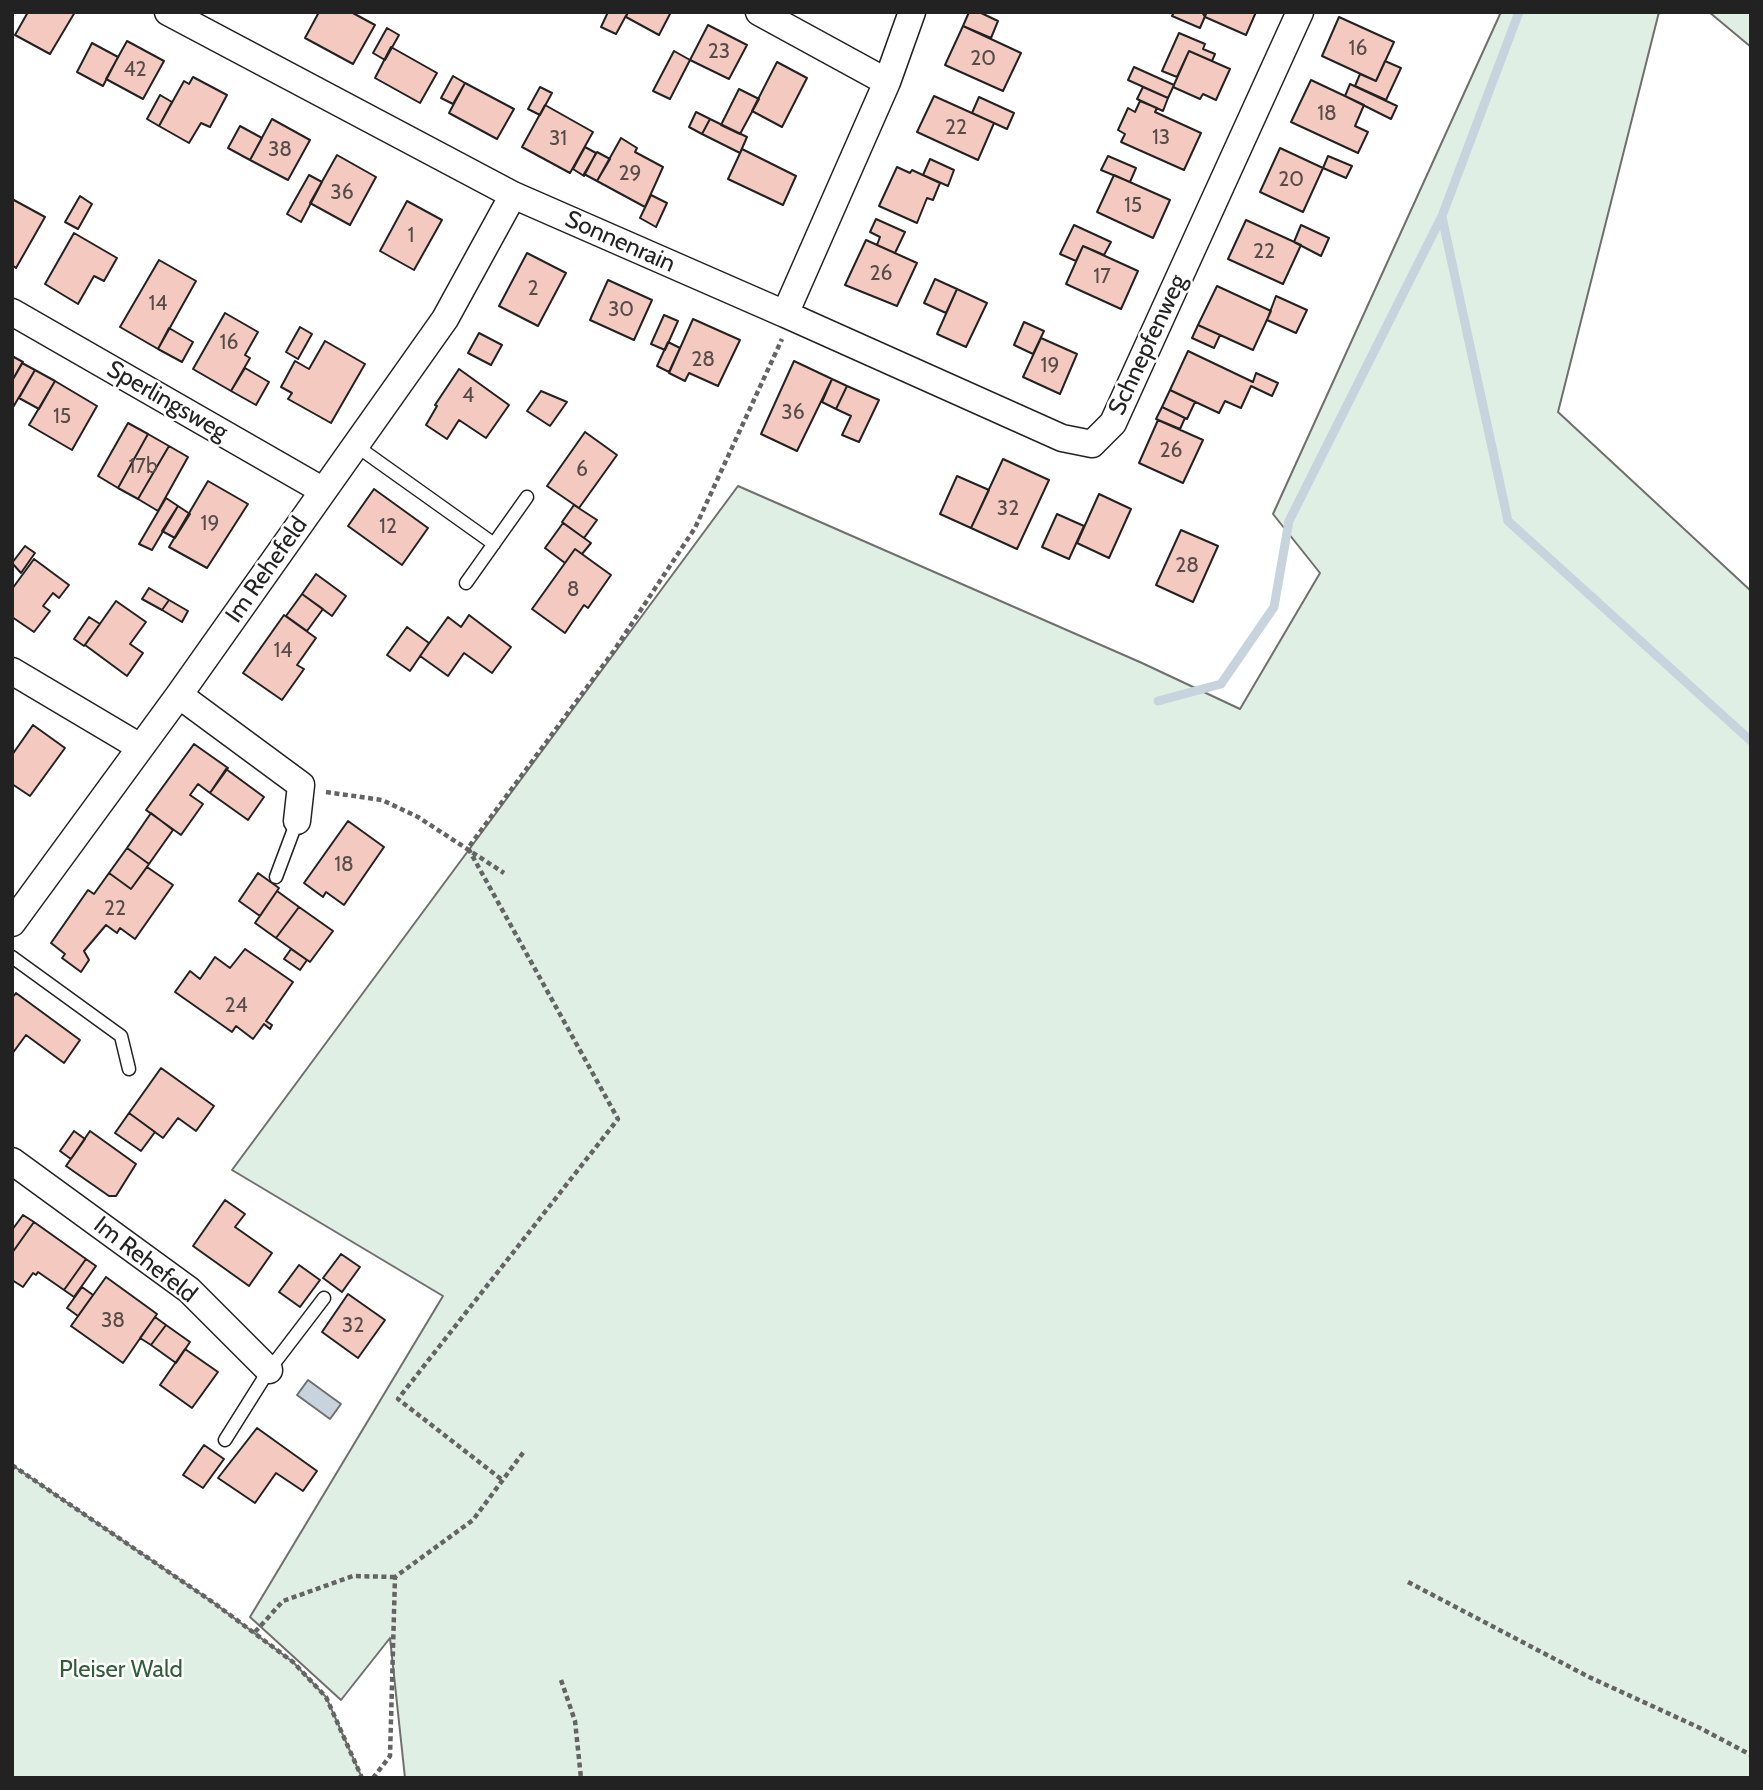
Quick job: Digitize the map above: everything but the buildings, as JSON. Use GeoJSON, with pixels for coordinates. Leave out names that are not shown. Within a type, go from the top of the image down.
{"type":"FeatureCollection","features":[{"type":"Feature","properties":{"kind":"street","name":"Sonnenrain"},"geometry":{"type":"LineString","coordinates":[[168,12],[513,195],[788,316]]}},
{"type":"Feature","properties":{"kind":"street"},"geometry":{"type":"LineString","coordinates":[[760,12],[887,82]]}},
{"type":"Feature","properties":{"kind":"street"},"geometry":{"type":"LineString","coordinates":[[788,316],[887,82],[912,12]]}},
{"type":"Feature","properties":{"kind":"street","name":"Schnepfenweg"},"geometry":{"type":"LineString","coordinates":[[788,316],[1062,438],[1091,444],[1113,423],[1300,12]]}},
{"type":"Feature","properties":{"kind":"street","name":"Im Rehefeld"},"geometry":{"type":"LineString","coordinates":[[12,923],[179,695],[445,319],[513,195]]}},
{"type":"Feature","properties":{"kind":"street","name":"Sperlingsweg"},"geometry":{"type":"LineString","coordinates":[[12,312],[322,490]]}},
{"type":"Feature","properties":{"kind":"street"},"geometry":{"type":"LineString","coordinates":[[12,671],[141,747]]}},
{"type":"Feature","properties":{"kind":"street"},"geometry":{"type":"LineString","coordinates":[[179,695],[301,785],[297,821]]}},
{"type":"Feature","properties":{"kind":"street","name":"Im Rehefeld"},"geometry":{"type":"LineString","coordinates":[[12,1161],[189,1290],[268,1370]]}},
{"type":"Feature","properties":{"kind":"lane"},"geometry":{"type":"LineString","coordinates":[[355,445],[494,544]]}},
{"type":"Feature","properties":{"kind":"lane"},"geometry":{"type":"LineString","coordinates":[[466,583],[527,497]]}},
{"type":"Feature","properties":{"kind":"lane"},"geometry":{"type":"LineString","coordinates":[[276,877],[297,821]]}},
{"type":"Feature","properties":{"kind":"lane"},"geometry":{"type":"LineString","coordinates":[[12,957],[121,1036],[129,1069]]}},
{"type":"Feature","properties":{"kind":"lane"},"geometry":{"type":"LineString","coordinates":[[225,1440],[268,1370],[324,1298]]}},
{"type":"Feature","properties":{"kind":"path"},"geometry":{"type":"LineString","coordinates":[[468,848],[613,652],[695,528],[788,316]]}},
{"type":"Feature","properties":{"kind":"path"},"geometry":{"type":"LineString","coordinates":[[301,785],[330,793],[382,800],[418,817],[504,873]]}},
{"type":"Feature","properties":{"kind":"path"},"geometry":{"type":"LineString","coordinates":[[468,848],[618,1119],[398,1398],[501,1479]]}},
{"type":"Feature","properties":{"kind":"path"},"geometry":{"type":"LineString","coordinates":[[255,1632],[283,1601],[353,1576],[395,1577],[474,1520],[524,1450]]}},
{"type":"Feature","properties":{"kind":"path"},"geometry":{"type":"LineString","coordinates":[[12,1465],[255,1632],[293,1662],[326,1698],[362,1778]]}},
{"type":"Feature","properties":{"kind":"path"},"geometry":{"type":"LineString","coordinates":[[373,1778],[390,1756],[395,1577]]}},
{"type":"Feature","properties":{"kind":"path"},"geometry":{"type":"LineString","coordinates":[[1408,1582],[1589,1678],[1711,1733],[1751,1755]]}},
{"type":"Feature","properties":{"kind":"path"},"geometry":{"type":"LineString","coordinates":[[561,1680],[575,1721],[581,1778]]}},
{"type":"Feature","properties":{"kind":"green space"},"geometry":{"type":"Polygon","coordinates":[[[1501,12],[1659,12],[1558,412],[1751,591],[1751,1778],[405,1778],[390,1638],[341,1700],[250,1617],[443,1296],[232,1170],[738,486],[1142,663],[1240,709],[1320,573],[1273,514],[1501,12]]]}},
{"type":"Feature","properties":{"kind":"green space"},"geometry":{"type":"Polygon","coordinates":[[[1709,12],[1751,12],[1751,47],[1709,12]]]}},
{"type":"Feature","properties":{"kind":"green space","name":"Pleiser Wald"},"geometry":{"type":"Polygon","coordinates":[[[12,1465],[214,1603],[293,1662],[326,1697],[362,1778],[12,1778],[12,1465]]]}},
{"type":"Feature","properties":{"kind":"shaded area"},"geometry":{"type":"Polygon","coordinates":[[[308,1380],[341,1404],[330,1419],[297,1395],[308,1380]]]}},
{"type":"Feature","properties":{"kind":"waterway"},"geometry":{"type":"LineString","coordinates":[[1158,701],[1221,684],[1274,607],[1289,521],[1442,216],[1519,12]]}},
{"type":"Feature","properties":{"kind":"waterway"},"geometry":{"type":"LineString","coordinates":[[1442,217],[1508,521],[1751,741]]}}]}
